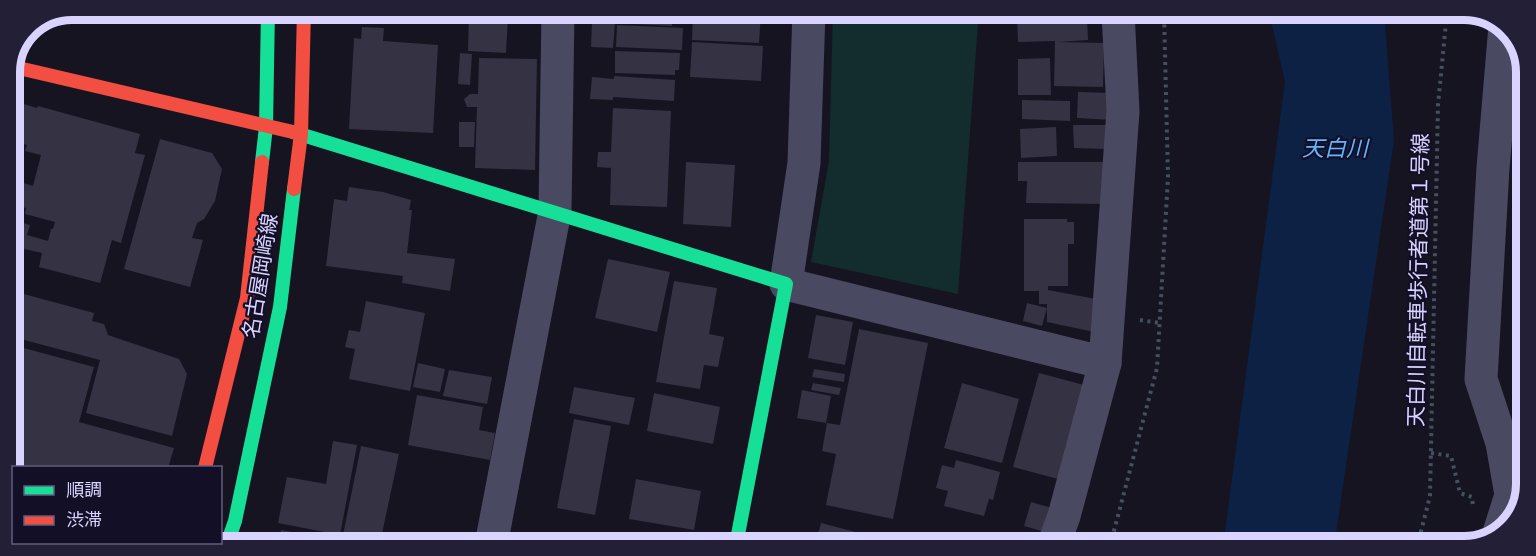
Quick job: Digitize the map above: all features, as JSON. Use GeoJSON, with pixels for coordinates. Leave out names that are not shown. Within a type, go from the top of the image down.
{"type":"FeatureCollection","features":[{"type":"Feature","properties":{"kind":"street","name":"名古屋岡崎線"},"geometry":{"type":"LineString","coordinates":[[205,466],[247,298],[266,127],[268,20]]}},
{"type":"Feature","properties":{"kind":"street","name":"名古屋岡崎線"},"geometry":{"type":"LineString","coordinates":[[229,537],[235,521],[280,307],[301,134],[304,20]]}},
{"type":"Feature","properties":{"kind":"street"},"geometry":{"type":"LineString","coordinates":[[493,537],[555,211],[558,20]]}},
{"type":"Feature","properties":{"kind":"street"},"geometry":{"type":"LineString","coordinates":[[738,537],[786,284],[804,163],[809,20]]}},
{"type":"Feature","properties":{"kind":"street"},"geometry":{"type":"LineString","coordinates":[[1056,537],[1105,363],[1123,111],[1118,20]]}},
{"type":"Feature","properties":{"kind":"street"},"geometry":{"type":"LineString","coordinates":[[1486,526],[1511,495],[1513,437],[1481,379],[1492,168],[1504,38]]}},
{"type":"Feature","properties":{"kind":"street"},"geometry":{"type":"LineString","coordinates":[[20,68],[301,134],[786,284],[1105,363]]}},
{"type":"Feature","properties":{"kind":"path"},"geometry":{"type":"LineString","coordinates":[[1112,537],[1158,368],[1168,177],[1164,20]]}},
{"type":"Feature","properties":{"kind":"path","name":"天白川自転車歩行者道第１号線"},"geometry":{"type":"LineString","coordinates":[[1420,537],[1430,496],[1438,105],[1446,20]]}},
{"type":"Feature","properties":{"kind":"path"},"geometry":{"type":"LineString","coordinates":[[1431,453],[1451,456],[1460,493],[1472,497],[1486,526]]}},
{"type":"Feature","properties":{"kind":"green space"},"geometry":{"type":"Polygon","coordinates":[[[833,20],[978,20],[958,294],[811,262],[829,161],[833,20]]]}},
{"type":"Feature","properties":{"kind":"water","name":"天白川"},"geometry":{"type":"Polygon","coordinates":[[[1271,20],[1385,20],[1394,140],[1335,537],[1224,537],[1285,82],[1271,20]]]}},
{"type":"Feature","properties":{"kind":"building"},"geometry":{"type":"Polygon","coordinates":[[[114,20],[114,21],[58,21],[114,20]]]}},
{"type":"Feature","properties":{"kind":"building"},"geometry":{"type":"Polygon","coordinates":[[[469,20],[508,20],[506,53],[468,51],[469,20]]]}},
{"type":"Feature","properties":{"kind":"building"},"geometry":{"type":"Polygon","coordinates":[[[515,20],[557,20],[557,23],[515,22],[515,20]]]}},
{"type":"Feature","properties":{"kind":"building"},"geometry":{"type":"Polygon","coordinates":[[[617,20],[672,20],[672,26],[617,23],[617,20]]]}},
{"type":"Feature","properties":{"kind":"building"},"geometry":{"type":"Polygon","coordinates":[[[693,20],[761,20],[759,43],[692,40],[693,20]]]}},
{"type":"Feature","properties":{"kind":"building"},"geometry":{"type":"Polygon","coordinates":[[[1017,20],[1087,20],[1088,40],[1059,42],[1104,43],[1103,87],[1054,86],[1055,41],[1018,42],[1017,20]]]}},
{"type":"Feature","properties":{"kind":"building"},"geometry":{"type":"Polygon","coordinates":[[[592,22],[615,23],[613,48],[591,47],[592,22]]]}},
{"type":"Feature","properties":{"kind":"building"},"geometry":{"type":"Polygon","coordinates":[[[617,25],[683,28],[682,50],[616,47],[617,25]]]}},
{"type":"Feature","properties":{"kind":"building"},"geometry":{"type":"Polygon","coordinates":[[[362,27],[384,28],[383,41],[438,45],[433,133],[349,129],[354,38],[361,39],[362,27]]]}},
{"type":"Feature","properties":{"kind":"building"},"geometry":{"type":"Polygon","coordinates":[[[692,42],[763,46],[761,81],[690,77],[692,42]]]}},
{"type":"Feature","properties":{"kind":"building"},"geometry":{"type":"Polygon","coordinates":[[[615,51],[680,53],[679,70],[675,70],[675,75],[615,73],[615,51]]]}},
{"type":"Feature","properties":{"kind":"building"},"geometry":{"type":"Polygon","coordinates":[[[460,53],[472,54],[470,85],[458,84],[460,53]]]}},
{"type":"Feature","properties":{"kind":"building"},"geometry":{"type":"Polygon","coordinates":[[[479,58],[537,59],[535,170],[475,168],[477,107],[467,107],[464,99],[470,94],[478,94],[479,58]]]}},
{"type":"Feature","properties":{"kind":"building"},"geometry":{"type":"Polygon","coordinates":[[[1050,58],[1051,95],[1018,95],[1018,59],[1050,58]]]}},
{"type":"Feature","properties":{"kind":"building"},"geometry":{"type":"Polygon","coordinates":[[[614,76],[675,80],[674,101],[613,97],[613,100],[590,99],[592,77],[614,79],[614,76]]]}},
{"type":"Feature","properties":{"kind":"building"},"geometry":{"type":"Polygon","coordinates":[[[1078,92],[1114,93],[1112,120],[1077,118],[1078,92]]]}},
{"type":"Feature","properties":{"kind":"building"},"geometry":{"type":"Polygon","coordinates":[[[1022,100],[1070,101],[1070,121],[1022,119],[1022,100]]]}},
{"type":"Feature","properties":{"kind":"building"},"geometry":{"type":"Polygon","coordinates":[[[20,103],[140,134],[135,153],[145,155],[121,243],[112,240],[100,283],[39,267],[42,253],[24,249],[20,261],[20,222],[30,225],[27,235],[48,241],[55,222],[25,214],[26,208],[20,207],[20,182],[33,186],[41,155],[25,151],[27,145],[20,143],[20,103]]]}},
{"type":"Feature","properties":{"kind":"building"},"geometry":{"type":"Polygon","coordinates":[[[613,108],[671,111],[667,207],[610,205],[611,168],[597,167],[598,152],[611,152],[613,108]]]}},
{"type":"Feature","properties":{"kind":"building"},"geometry":{"type":"Polygon","coordinates":[[[459,122],[475,122],[474,147],[459,147],[459,122]]]}},
{"type":"Feature","properties":{"kind":"building"},"geometry":{"type":"Polygon","coordinates":[[[1073,125],[1113,125],[1107,149],[1074,148],[1073,125]]]}},
{"type":"Feature","properties":{"kind":"building"},"geometry":{"type":"Polygon","coordinates":[[[1056,127],[1057,156],[1021,158],[1020,129],[1056,127]]]}},
{"type":"Feature","properties":{"kind":"building"},"geometry":{"type":"Polygon","coordinates":[[[160,139],[212,153],[222,169],[215,201],[204,219],[197,223],[192,238],[203,240],[190,287],[124,269],[160,139]]]}},
{"type":"Feature","properties":{"kind":"building"},"geometry":{"type":"Polygon","coordinates":[[[686,162],[735,165],[731,227],[683,224],[686,162]]]}},
{"type":"Feature","properties":{"kind":"building"},"geometry":{"type":"Polygon","coordinates":[[[1018,162],[1107,162],[1107,204],[1026,203],[1027,181],[1018,181],[1018,162]]]}},
{"type":"Feature","properties":{"kind":"building"},"geometry":{"type":"Polygon","coordinates":[[[349,187],[383,192],[411,200],[407,253],[455,259],[450,291],[402,283],[403,276],[326,266],[334,199],[347,201],[349,187]]]}},
{"type":"Feature","properties":{"kind":"building"},"geometry":{"type":"Polygon","coordinates":[[[1024,219],[1067,219],[1067,222],[1074,222],[1074,244],[1068,244],[1068,286],[1048,286],[1048,290],[1101,300],[1094,332],[1047,322],[1047,304],[1039,304],[1039,291],[1024,291],[1024,219]]]}},
{"type":"Feature","properties":{"kind":"building"},"geometry":{"type":"Polygon","coordinates":[[[608,259],[670,272],[657,332],[595,318],[608,259]]]}},
{"type":"Feature","properties":{"kind":"building"},"geometry":{"type":"Polygon","coordinates":[[[674,281],[717,288],[709,334],[724,337],[718,367],[704,365],[700,389],[656,382],[674,281]]]}},
{"type":"Feature","properties":{"kind":"building"},"geometry":{"type":"Polygon","coordinates":[[[20,293],[94,313],[92,321],[104,324],[108,335],[179,359],[187,374],[172,436],[86,413],[100,360],[20,339],[20,293]]]}},
{"type":"Feature","properties":{"kind":"building"},"geometry":{"type":"Polygon","coordinates":[[[366,301],[425,313],[410,391],[349,379],[355,349],[345,347],[349,330],[360,332],[366,301]]]}},
{"type":"Feature","properties":{"kind":"building"},"geometry":{"type":"Polygon","coordinates":[[[1027,303],[1047,308],[1042,326],[1023,321],[1027,303]]]}},
{"type":"Feature","properties":{"kind":"building"},"geometry":{"type":"Polygon","coordinates":[[[816,315],[853,322],[845,365],[808,358],[816,315]]]}},
{"type":"Feature","properties":{"kind":"building"},"geometry":{"type":"Polygon","coordinates":[[[859,329],[928,343],[893,519],[826,505],[836,454],[822,451],[827,423],[840,425],[859,329]]]}},
{"type":"Feature","properties":{"kind":"building"},"geometry":{"type":"Polygon","coordinates":[[[20,347],[94,367],[79,422],[174,448],[169,466],[20,466],[20,347]]]}},
{"type":"Feature","properties":{"kind":"building"},"geometry":{"type":"Polygon","coordinates":[[[418,363],[445,369],[440,392],[413,387],[418,363]]]}},
{"type":"Feature","properties":{"kind":"building"},"geometry":{"type":"Polygon","coordinates":[[[814,369],[845,374],[844,382],[812,377],[814,369]]]}},
{"type":"Feature","properties":{"kind":"building"},"geometry":{"type":"Polygon","coordinates":[[[449,370],[492,377],[487,404],[443,396],[449,370]]]}},
{"type":"Feature","properties":{"kind":"building"},"geometry":{"type":"Polygon","coordinates":[[[1039,373],[1084,385],[1058,479],[1013,467],[1039,373]]]}},
{"type":"Feature","properties":{"kind":"building"},"geometry":{"type":"Polygon","coordinates":[[[813,383],[841,388],[839,395],[811,390],[813,383]]]}},
{"type":"Feature","properties":{"kind":"building"},"geometry":{"type":"Polygon","coordinates":[[[962,383],[1019,399],[1002,463],[944,448],[962,383]]]}},
{"type":"Feature","properties":{"kind":"building"},"geometry":{"type":"Polygon","coordinates":[[[574,387],[635,398],[629,425],[569,413],[574,387]]]}},
{"type":"Feature","properties":{"kind":"building"},"geometry":{"type":"Polygon","coordinates":[[[802,390],[831,396],[826,423],[797,418],[802,390]]]}},
{"type":"Feature","properties":{"kind":"building"},"geometry":{"type":"Polygon","coordinates":[[[654,393],[720,407],[713,444],[647,431],[654,393]]]}},
{"type":"Feature","properties":{"kind":"building"},"geometry":{"type":"Polygon","coordinates":[[[417,395],[483,407],[479,430],[495,433],[490,460],[408,445],[417,395]]]}},
{"type":"Feature","properties":{"kind":"building"},"geometry":{"type":"Polygon","coordinates":[[[574,419],[611,426],[595,515],[557,508],[574,419]]]}},
{"type":"Feature","properties":{"kind":"building"},"geometry":{"type":"Polygon","coordinates":[[[333,441],[357,445],[340,535],[278,523],[287,477],[326,484],[333,441]]]}},
{"type":"Feature","properties":{"kind":"building"},"geometry":{"type":"Polygon","coordinates":[[[361,446],[399,454],[381,537],[343,535],[361,446]]]}},
{"type":"Feature","properties":{"kind":"building"},"geometry":{"type":"Polygon","coordinates":[[[956,460],[1000,472],[993,500],[989,499],[984,516],[944,506],[948,491],[936,488],[942,465],[954,468],[956,460]]]}},
{"type":"Feature","properties":{"kind":"building"},"geometry":{"type":"Polygon","coordinates":[[[636,479],[701,491],[694,530],[629,519],[636,479]]]}},
{"type":"Feature","properties":{"kind":"building"},"geometry":{"type":"Polygon","coordinates":[[[1031,502],[1052,508],[1045,532],[1024,526],[1031,502]]]}},
{"type":"Feature","properties":{"kind":"building"},"geometry":{"type":"Polygon","coordinates":[[[821,523],[867,535],[867,537],[817,537],[821,523]]]}},
{"type":"Feature","properties":{"kind":"building"},"geometry":{"type":"Polygon","coordinates":[[[281,530],[319,537],[280,537],[281,530]]]}},
{"type":"Feature","properties":{"kind":"traffic: fast"},"geometry":{"type":"LineString","coordinates":[[262,162],[266,127],[268,20]]}},
{"type":"Feature","properties":{"kind":"traffic: fast"},"geometry":{"type":"LineString","coordinates":[[293,132],[786,284],[738,537]]}},
{"type":"Feature","properties":{"kind":"traffic: fast"},"geometry":{"type":"LineString","coordinates":[[229,537],[235,521],[280,307],[294,189]]}},
{"type":"Feature","properties":{"kind":"traffic: jam"},"geometry":{"type":"LineString","coordinates":[[294,189],[301,134],[304,20]]}},
{"type":"Feature","properties":{"kind":"traffic: jam"},"geometry":{"type":"LineString","coordinates":[[20,68],[293,132]]}},
{"type":"Feature","properties":{"kind":"traffic: jam"},"geometry":{"type":"LineString","coordinates":[[205,466],[247,298],[262,162]]}}]}
